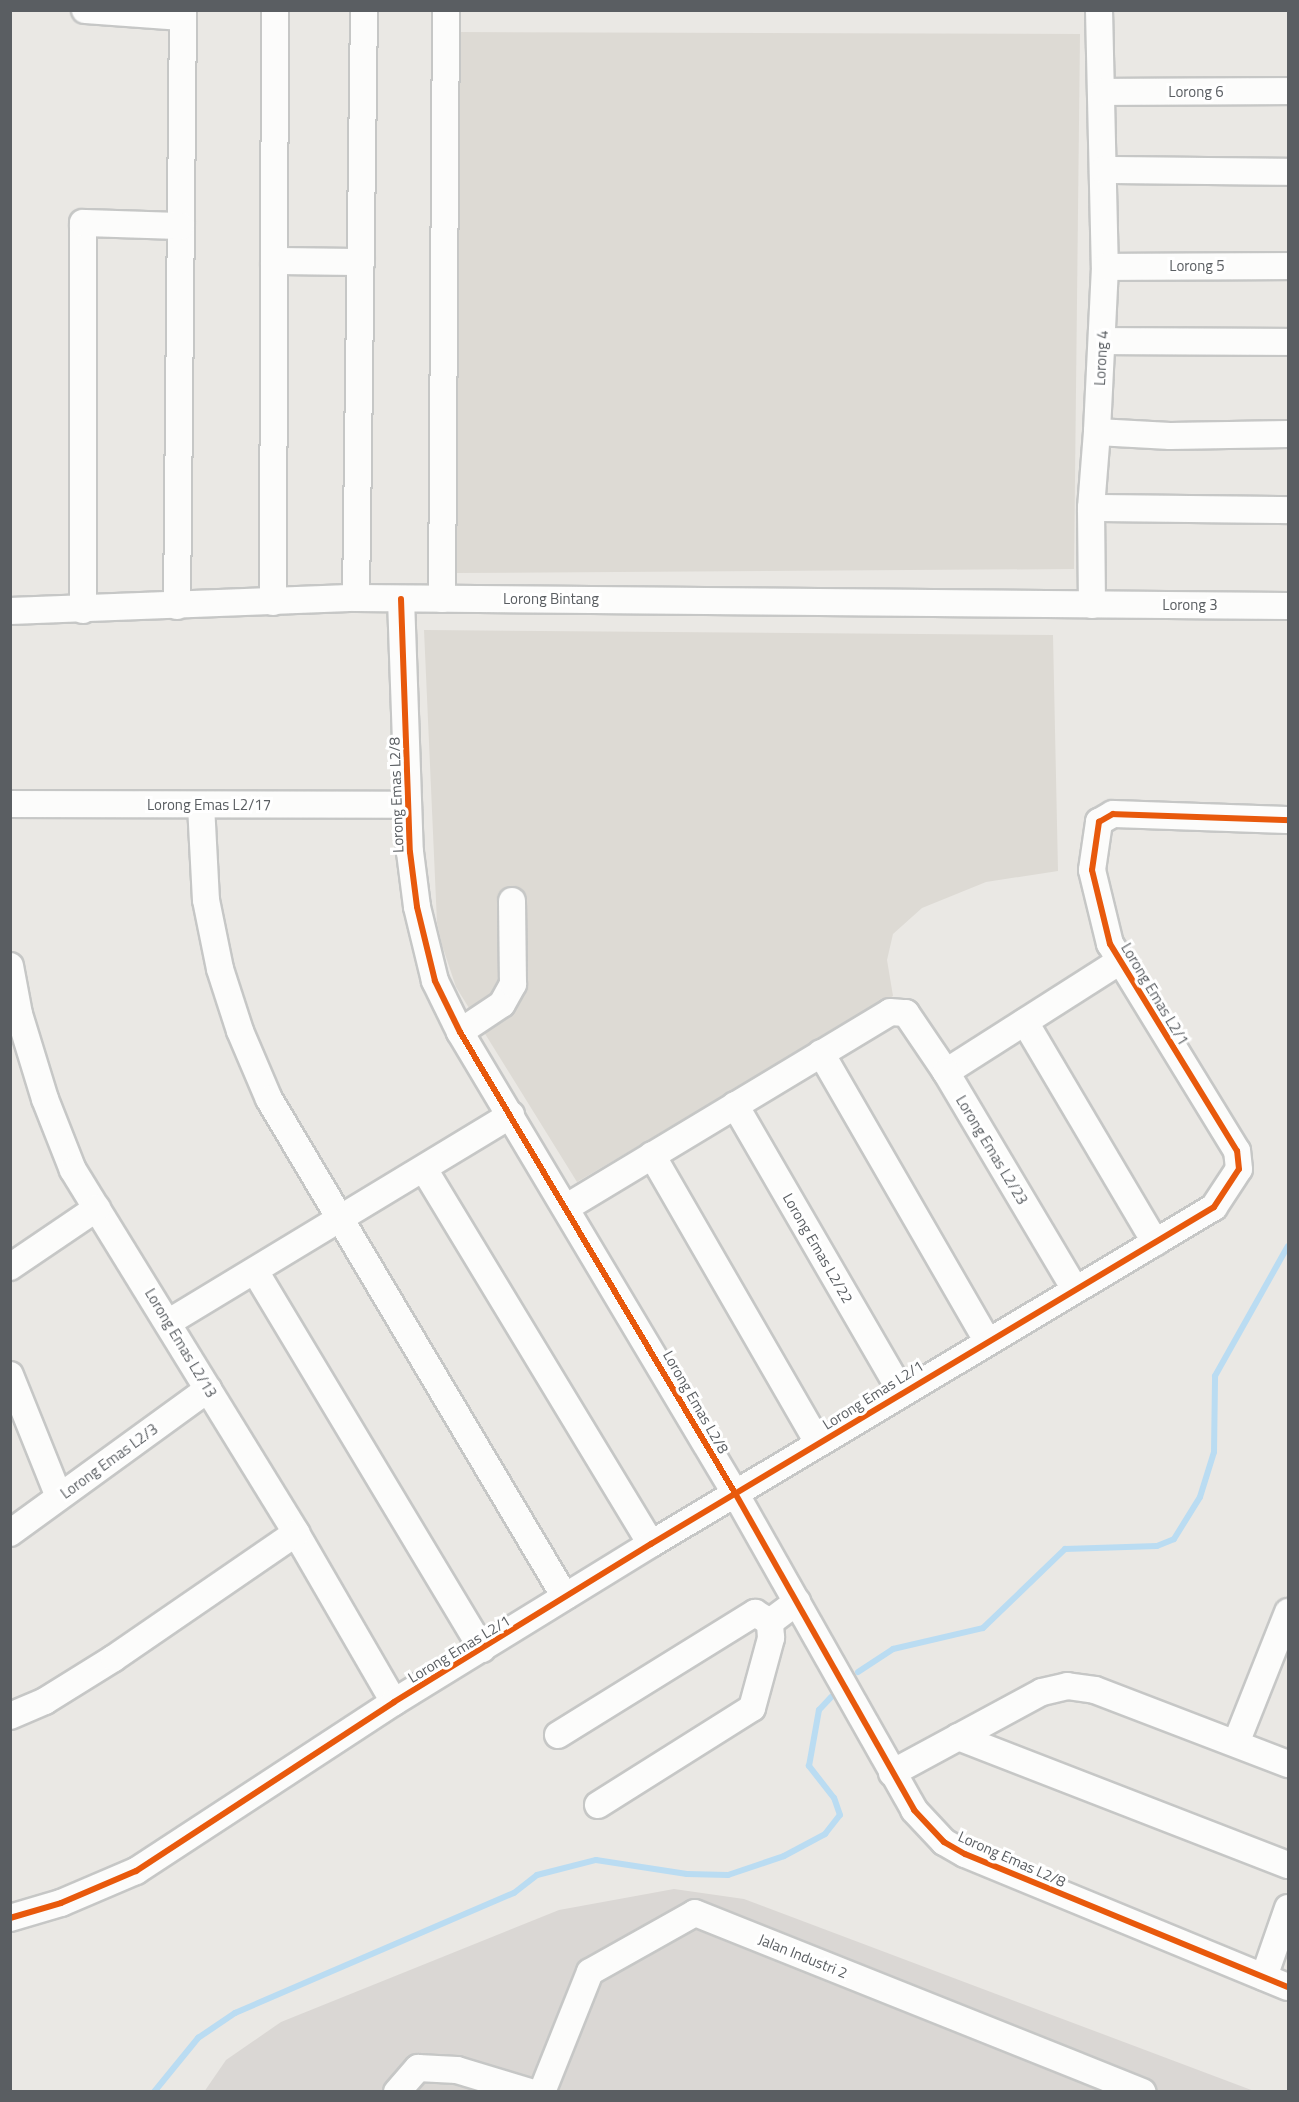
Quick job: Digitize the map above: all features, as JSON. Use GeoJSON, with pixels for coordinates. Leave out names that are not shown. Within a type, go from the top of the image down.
{"type":"FeatureCollection","features":[{"type":"Feature","properties":{"kind":"street"},"geometry":{"type":"LineString","coordinates":[[85,10],[183,14],[177,606]]}},
{"type":"Feature","properties":{"kind":"street"},"geometry":{"type":"LineString","coordinates":[[273,602],[275,10]]}},
{"type":"Feature","properties":{"kind":"street"},"geometry":{"type":"LineString","coordinates":[[357,598],[364,10]]}},
{"type":"Feature","properties":{"kind":"street"},"geometry":{"type":"LineString","coordinates":[[442,599],[446,10]]}},
{"type":"Feature","properties":{"kind":"street","name":"Lorong 4"},"geometry":{"type":"LineString","coordinates":[[1092,605],[1091,508],[1105,267],[1103,92],[1099,10]]}},
{"type":"Feature","properties":{"kind":"street","name":"Lorong 6"},"geometry":{"type":"LineString","coordinates":[[1103,92],[1288,91]]}},
{"type":"Feature","properties":{"kind":"street"},"geometry":{"type":"LineString","coordinates":[[1103,170],[1288,172]]}},
{"type":"Feature","properties":{"kind":"street"},"geometry":{"type":"LineString","coordinates":[[83,610],[83,223],[181,226]]}},
{"type":"Feature","properties":{"kind":"street"},"geometry":{"type":"LineString","coordinates":[[274,261],[361,262]]}},
{"type":"Feature","properties":{"kind":"street","name":"Lorong 5"},"geometry":{"type":"LineString","coordinates":[[1105,267],[1288,266]]}},
{"type":"Feature","properties":{"kind":"street"},"geometry":{"type":"LineString","coordinates":[[1102,341],[1288,342]]}},
{"type":"Feature","properties":{"kind":"street"},"geometry":{"type":"LineString","coordinates":[[1096,432],[1170,436],[1288,434]]}},
{"type":"Feature","properties":{"kind":"street"},"geometry":{"type":"LineString","coordinates":[[1091,508],[1288,510]]}},
{"type":"Feature","properties":{"kind":"street","name":"Lorong Bintang"},"geometry":{"type":"LineString","coordinates":[[10,611],[357,598],[1092,605]]}},
{"type":"Feature","properties":{"kind":"street","name":"Lorong Emas L2/8"},"geometry":{"type":"LineString","coordinates":[[401,599],[410,852],[427,959],[460,1032],[567,1207],[735,1493],[892,1773],[926,1825],[966,1854],[1288,1987]]}},
{"type":"Feature","properties":{"kind":"street","name":"Lorong 3"},"geometry":{"type":"LineString","coordinates":[[1092,605],[1288,606]]}},
{"type":"Feature","properties":{"kind":"street","name":"Lorong Emas L2/17"},"geometry":{"type":"LineString","coordinates":[[10,804],[408,805]]}},
{"type":"Feature","properties":{"kind":"street"},"geometry":{"type":"LineString","coordinates":[[201,805],[206,900],[220,969],[240,1031],[269,1099],[565,1597]]}},
{"type":"Feature","properties":{"kind":"street","name":"Lorong Emas L2/1"},"geometry":{"type":"LineString","coordinates":[[10,1918],[61,1904],[136,1871],[394,1702],[902,1391],[1214,1207],[1239,1169],[1237,1151],[1110,944],[1092,870],[1100,822],[1113,814],[1288,820]]}},
{"type":"Feature","properties":{"kind":"street"},"geometry":{"type":"LineString","coordinates":[[460,1032],[502,1004],[513,984],[512,901]]}},
{"type":"Feature","properties":{"kind":"street"},"geometry":{"type":"LineString","coordinates":[[946,1072],[1120,961]]}},
{"type":"Feature","properties":{"kind":"street","name":"Lorong Emas L2/13"},"geometry":{"type":"LineString","coordinates":[[10,966],[15,1017],[73,1170],[169,1322],[394,1702]]}},
{"type":"Feature","properties":{"kind":"street","name":"Lorong Emas L2/23"},"geometry":{"type":"LineString","coordinates":[[822,1053],[890,1012],[906,1013],[946,1072],[1074,1288]]}},
{"type":"Feature","properties":{"kind":"street"},"geometry":{"type":"LineString","coordinates":[[1024,1022],[1155,1242]]}},
{"type":"Feature","properties":{"kind":"street"},"geometry":{"type":"LineString","coordinates":[[567,1207],[822,1053],[987,1340]]}},
{"type":"Feature","properties":{"kind":"street","name":"Lorong Emas L2/22"},"geometry":{"type":"LineString","coordinates":[[735,1104],[902,1391]]}},
{"type":"Feature","properties":{"kind":"street"},"geometry":{"type":"LineString","coordinates":[[169,1322],[511,1115]]}},
{"type":"Feature","properties":{"kind":"street"},"geometry":{"type":"LineString","coordinates":[[652,1155],[818,1443]]}},
{"type":"Feature","properties":{"kind":"street"},"geometry":{"type":"LineString","coordinates":[[424,1168],[651,1544]]}},
{"type":"Feature","properties":{"kind":"street"},"geometry":{"type":"LineString","coordinates":[[10,1267],[97,1208]]}},
{"type":"Feature","properties":{"kind":"street"},"geometry":{"type":"LineString","coordinates":[[255,1271],[482,1649]]}},
{"type":"Feature","properties":{"kind":"street"},"geometry":{"type":"LineString","coordinates":[[10,1375],[59,1497]]}},
{"type":"Feature","properties":{"kind":"street","name":"Lorong Emas L2/3"},"geometry":{"type":"LineString","coordinates":[[10,1533],[208,1389]]}},
{"type":"Feature","properties":{"kind":"street"},"geometry":{"type":"LineString","coordinates":[[10,1716],[45,1701],[114,1658],[296,1533]]}},
{"type":"Feature","properties":{"kind":"street"},"geometry":{"type":"LineString","coordinates":[[770,1622],[797,1602]]}},
{"type":"Feature","properties":{"kind":"street"},"geometry":{"type":"LineString","coordinates":[[1236,1743],[1288,1612]]}},
{"type":"Feature","properties":{"kind":"street"},"geometry":{"type":"LineString","coordinates":[[558,1735],[755,1613],[770,1622]]}},
{"type":"Feature","properties":{"kind":"street"},"geometry":{"type":"LineString","coordinates":[[598,1804],[752,1708],[771,1638],[770,1622]]}},
{"type":"Feature","properties":{"kind":"street"},"geometry":{"type":"LineString","coordinates":[[892,1773],[1042,1692],[1067,1686],[1095,1690],[1288,1764]]}},
{"type":"Feature","properties":{"kind":"street"},"geometry":{"type":"LineString","coordinates":[[958,1737],[1288,1865]]}},
{"type":"Feature","properties":{"kind":"street"},"geometry":{"type":"LineString","coordinates":[[1264,1977],[1288,1908]]}},
{"type":"Feature","properties":{"kind":"street","name":"Jalan Industri 2"},"geometry":{"type":"LineString","coordinates":[[542,2091],[590,1972],[695,1913],[1143,2091]]}},
{"type":"Feature","properties":{"kind":"street"},"geometry":{"type":"LineString","coordinates":[[397,2091],[418,2068],[457,2070],[530,2091]]}},
{"type":"Feature","properties":{"kind":"shaded area"},"geometry":{"type":"Polygon","coordinates":[[[456,32],[1080,34],[1074,569],[456,573],[456,32]]]}},
{"type":"Feature","properties":{"kind":"shaded area"},"geometry":{"type":"Polygon","coordinates":[[[424,630],[1053,635],[1058,871],[986,882],[922,908],[893,934],[887,960],[893,996],[577,1182],[456,987],[442,945],[437,923],[424,630]]]}},
{"type":"Feature","properties":{"kind":"shaded area"},"geometry":{"type":"Polygon","coordinates":[[[674,1889],[744,1899],[1254,2091],[204,2092],[226,2060],[281,2022],[559,1910],[674,1889]]]}},
{"type":"Feature","properties":{"kind":"waterway"},"geometry":{"type":"LineString","coordinates":[[858,1672],[893,1649],[983,1628],[1065,1549],[1157,1546],[1174,1539],[1200,1497],[1214,1452],[1215,1376],[1288,1246]]}},
{"type":"Feature","properties":{"kind":"waterway"},"geometry":{"type":"LineString","coordinates":[[154,2092],[198,2038],[235,2013],[514,1893],[537,1875],[596,1860],[687,1874],[728,1875],[784,1856],[825,1834],[840,1815],[834,1798],[809,1766],[819,1710],[831,1697]]}},
{"type":"Feature","properties":{"kind":"cycle path"},"geometry":{"type":"LineString","coordinates":[[401,599],[410,852],[417,907],[435,981],[460,1032],[735,1493],[914,1810],[944,1842],[965,1854],[1288,1987]]}},
{"type":"Feature","properties":{"kind":"cycle path"},"geometry":{"type":"LineString","coordinates":[[10,1918],[61,1903],[136,1871],[394,1702],[651,1544],[1214,1207],[1239,1169],[1237,1151],[1110,944],[1092,870],[1099,822],[1113,814],[1288,820]]}}]}
